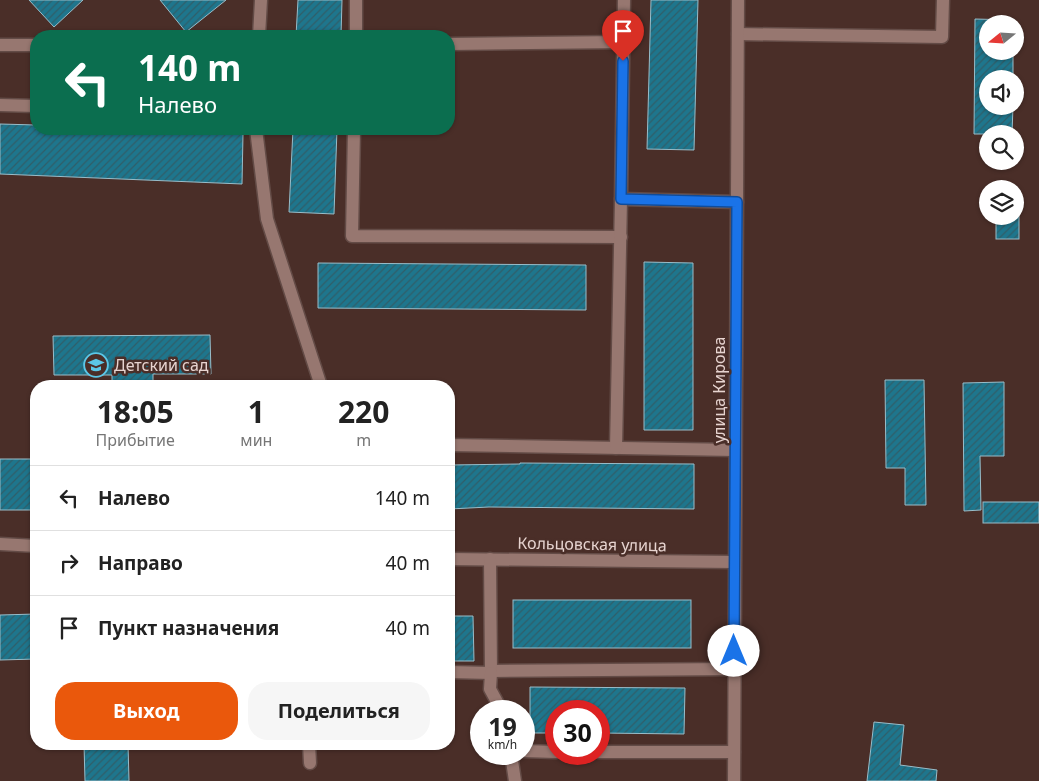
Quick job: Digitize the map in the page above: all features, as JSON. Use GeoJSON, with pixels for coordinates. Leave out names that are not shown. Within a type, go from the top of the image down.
{"type":"FeatureCollection","features":[{"type":"Feature","properties":{"kind":"street"},"geometry":{"type":"LineString","coordinates":[[259,30],[261,0]]}},
{"type":"Feature","properties":{"kind":"street"},"geometry":{"type":"LineString","coordinates":[[356,0],[356,30]]}},
{"type":"Feature","properties":{"kind":"street"},"geometry":{"type":"LineString","coordinates":[[616,448],[624,0]]}},
{"type":"Feature","properties":{"kind":"street","name":"улица Кирова"},"geometry":{"type":"LineString","coordinates":[[734,781],[738,0]]}},
{"type":"Feature","properties":{"kind":"street"},"geometry":{"type":"LineString","coordinates":[[738,34],[942,37],[943,0]]}},
{"type":"Feature","properties":{"kind":"street"},"geometry":{"type":"LineString","coordinates":[[455,44],[623,42]]}},
{"type":"Feature","properties":{"kind":"street"},"geometry":{"type":"LineString","coordinates":[[0,45],[30,45]]}},
{"type":"Feature","properties":{"kind":"street"},"geometry":{"type":"LineString","coordinates":[[0,105],[30,106]]}},
{"type":"Feature","properties":{"kind":"street"},"geometry":{"type":"LineString","coordinates":[[257,135],[267,219],[319,380]]}},
{"type":"Feature","properties":{"kind":"street"},"geometry":{"type":"LineString","coordinates":[[354,135],[352,236],[621,237]]}},
{"type":"Feature","properties":{"kind":"street"},"geometry":{"type":"LineString","coordinates":[[621,199],[737,202]]}},
{"type":"Feature","properties":{"kind":"street"},"geometry":{"type":"LineString","coordinates":[[455,445],[735,450]]}},
{"type":"Feature","properties":{"kind":"street"},"geometry":{"type":"LineString","coordinates":[[0,544],[30,546]]}},
{"type":"Feature","properties":{"kind":"street","name":"Кольцовская улица"},"geometry":{"type":"LineString","coordinates":[[455,559],[734,562]]}},
{"type":"Feature","properties":{"kind":"street"},"geometry":{"type":"LineString","coordinates":[[490,559],[490,689],[496,700]]}},
{"type":"Feature","properties":{"kind":"street"},"geometry":{"type":"LineString","coordinates":[[455,672],[734,669]]}},
{"type":"Feature","properties":{"kind":"street"},"geometry":{"type":"LineString","coordinates":[[309,750],[310,763]]}},
{"type":"Feature","properties":{"kind":"street"},"geometry":{"type":"LineString","coordinates":[[610,752],[734,752]]}},
{"type":"Feature","properties":{"kind":"street"},"geometry":{"type":"LineString","coordinates":[[513,765],[516,781]]}},
{"type":"Feature","properties":{"kind":"building"},"geometry":{"type":"Polygon","coordinates":[[[29,0],[83,0],[54,27],[29,0]]]}},
{"type":"Feature","properties":{"kind":"building"},"geometry":{"type":"Polygon","coordinates":[[[160,0],[226,0],[188,30],[184,30],[160,0]]]}},
{"type":"Feature","properties":{"kind":"building"},"geometry":{"type":"Polygon","coordinates":[[[298,0],[342,0],[341,30],[296,30],[298,0]]]}},
{"type":"Feature","properties":{"kind":"building"},"geometry":{"type":"Polygon","coordinates":[[[651,0],[698,0],[694,150],[647,149],[651,0]]]}},
{"type":"Feature","properties":{"kind":"building"},"geometry":{"type":"Polygon","coordinates":[[[975,19],[979,19],[979,60],[1013,60],[1013,70],[979,70],[979,115],[1013,115],[1012,125],[979,125],[979,134],[974,134],[975,19]]]}},
{"type":"Feature","properties":{"kind":"building"},"geometry":{"type":"Polygon","coordinates":[[[0,124],[30,125],[30,135],[243,135],[242,184],[0,174],[0,124]]]}},
{"type":"Feature","properties":{"kind":"building"},"geometry":{"type":"Polygon","coordinates":[[[293,135],[337,135],[334,214],[289,212],[293,135]]]}},
{"type":"Feature","properties":{"kind":"building"},"geometry":{"type":"Polygon","coordinates":[[[996,225],[1019,225],[1019,239],[996,239],[996,225]]]}},
{"type":"Feature","properties":{"kind":"building"},"geometry":{"type":"Polygon","coordinates":[[[644,262],[693,263],[693,430],[644,430],[644,262]]]}},
{"type":"Feature","properties":{"kind":"building"},"geometry":{"type":"Polygon","coordinates":[[[318,263],[586,265],[586,310],[318,308],[318,263]]]}},
{"type":"Feature","properties":{"kind":"building"},"geometry":{"type":"Polygon","coordinates":[[[210,335],[211,374],[153,374],[153,380],[112,380],[112,375],[54,375],[53,336],[210,335]]]}},
{"type":"Feature","properties":{"kind":"building"},"geometry":{"type":"Polygon","coordinates":[[[885,380],[924,380],[926,505],[905,505],[905,468],[886,468],[885,380]]]}},
{"type":"Feature","properties":{"kind":"building"},"geometry":{"type":"Polygon","coordinates":[[[1004,382],[1004,456],[980,456],[981,510],[964,511],[963,383],[1004,382]]]}},
{"type":"Feature","properties":{"kind":"building"},"geometry":{"type":"Polygon","coordinates":[[[0,459],[30,459],[30,510],[0,510],[0,459]]]}},
{"type":"Feature","properties":{"kind":"building"},"geometry":{"type":"Polygon","coordinates":[[[694,464],[694,509],[489,507],[455,509],[455,465],[694,464]]]}},
{"type":"Feature","properties":{"kind":"building"},"geometry":{"type":"Polygon","coordinates":[[[983,502],[1039,502],[1039,523],[983,523],[983,502]]]}},
{"type":"Feature","properties":{"kind":"building"},"geometry":{"type":"Polygon","coordinates":[[[513,600],[691,600],[691,648],[513,648],[513,600]]]}},
{"type":"Feature","properties":{"kind":"building"},"geometry":{"type":"Polygon","coordinates":[[[30,614],[30,659],[0,660],[0,615],[30,614]]]}},
{"type":"Feature","properties":{"kind":"building"},"geometry":{"type":"Polygon","coordinates":[[[455,616],[473,616],[474,661],[455,661],[455,616]]]}},
{"type":"Feature","properties":{"kind":"building"},"geometry":{"type":"Polygon","coordinates":[[[530,687],[685,688],[684,734],[610,733],[610,700],[545,700],[545,733],[535,733],[535,700],[530,700],[530,687]]]}},
{"type":"Feature","properties":{"kind":"building"},"geometry":{"type":"Polygon","coordinates":[[[874,722],[904,725],[900,765],[937,770],[936,781],[867,781],[874,722]]]}},
{"type":"Feature","properties":{"kind":"building"},"geometry":{"type":"Polygon","coordinates":[[[84,750],[128,750],[129,781],[85,781],[84,750]]]}},
{"type":"Feature","properties":{"kind":"place","name":"Детский сад"},"geometry":{"type":"Point","coordinates":[96,365]}},
{"type":"Feature","properties":{"kind":"route"},"geometry":{"type":"LineString","coordinates":[[623,61],[621,199],[737,202],[734,651]]}}]}
